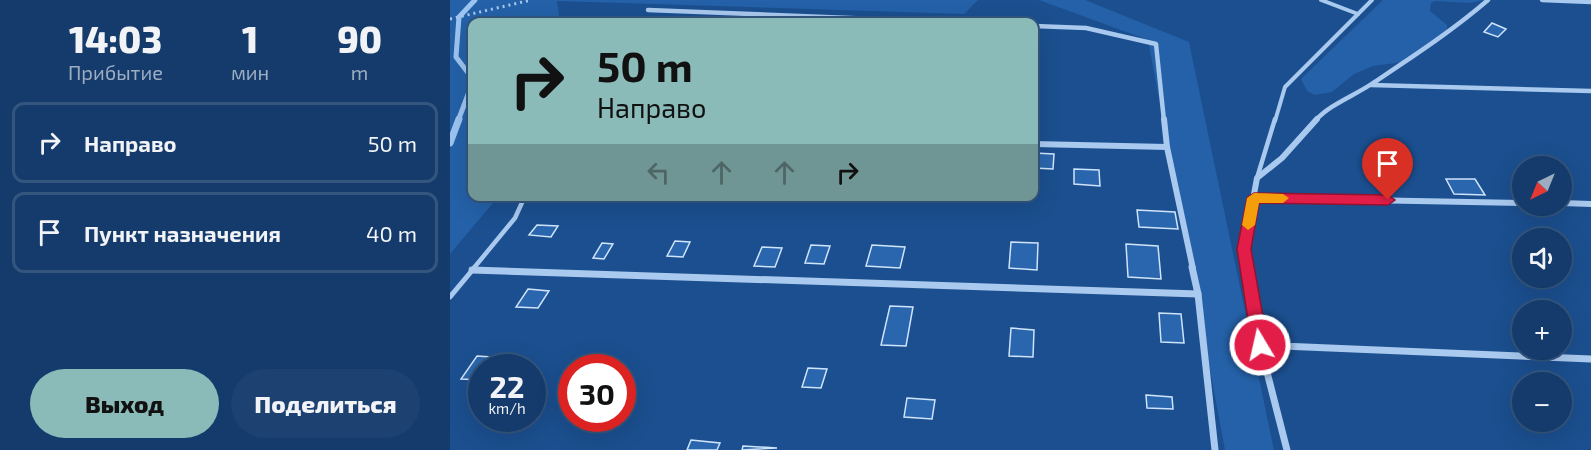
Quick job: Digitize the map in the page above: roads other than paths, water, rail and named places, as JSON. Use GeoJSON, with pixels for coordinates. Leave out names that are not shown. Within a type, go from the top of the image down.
{"type":"FeatureCollection","features":[{"type":"Feature","properties":{"kind":"street"},"geometry":{"type":"LineString","coordinates":[[1287,450],[1260,345],[1244,249],[1257,178],[1282,158],[1323,112],[1370,85],[1462,22],[1488,0]]}},
{"type":"Feature","properties":{"kind":"street"},"geometry":{"type":"LineString","coordinates":[[1542,0],[1591,2]]}},
{"type":"Feature","properties":{"kind":"street"},"geometry":{"type":"LineString","coordinates":[[648,10],[850,18]]}},
{"type":"Feature","properties":{"kind":"street"},"geometry":{"type":"LineString","coordinates":[[1038,26],[1086,28],[1155,44],[1167,147],[1198,294],[1215,450]]}},
{"type":"Feature","properties":{"kind":"street"},"geometry":{"type":"LineString","coordinates":[[1370,85],[1591,91]]}},
{"type":"Feature","properties":{"kind":"street"},"geometry":{"type":"LineString","coordinates":[[1038,144],[1167,147]]}},
{"type":"Feature","properties":{"kind":"street"},"geometry":{"type":"LineString","coordinates":[[1254,198],[1512,203]]}},
{"type":"Feature","properties":{"kind":"street"},"geometry":{"type":"LineString","coordinates":[[1572,203],[1591,204]]}},
{"type":"Feature","properties":{"kind":"street"},"geometry":{"type":"LineString","coordinates":[[472,270],[1198,294]]}},
{"type":"Feature","properties":{"kind":"street"},"geometry":{"type":"LineString","coordinates":[[1260,345],[1591,359]]}},
{"type":"Feature","properties":{"kind":"lane"},"geometry":{"type":"LineString","coordinates":[[1321,0],[1358,14]]}},
{"type":"Feature","properties":{"kind":"lane"},"geometry":{"type":"LineString","coordinates":[[1257,178],[1285,87],[1372,0]]}},
{"type":"Feature","properties":{"kind":"lane"},"geometry":{"type":"LineString","coordinates":[[450,297],[515,218],[523,201]]}},
{"type":"Feature","properties":{"kind":"waterway"},"geometry":{"type":"LineString","coordinates":[[468,73],[456,57],[459,17],[475,0]]}},
{"type":"Feature","properties":{"kind":"waterway"},"geometry":{"type":"LineString","coordinates":[[458,121],[468,95]]}},
{"type":"Feature","properties":{"kind":"waterway"},"geometry":{"type":"LineString","coordinates":[[450,143],[459,119]]}}]}
